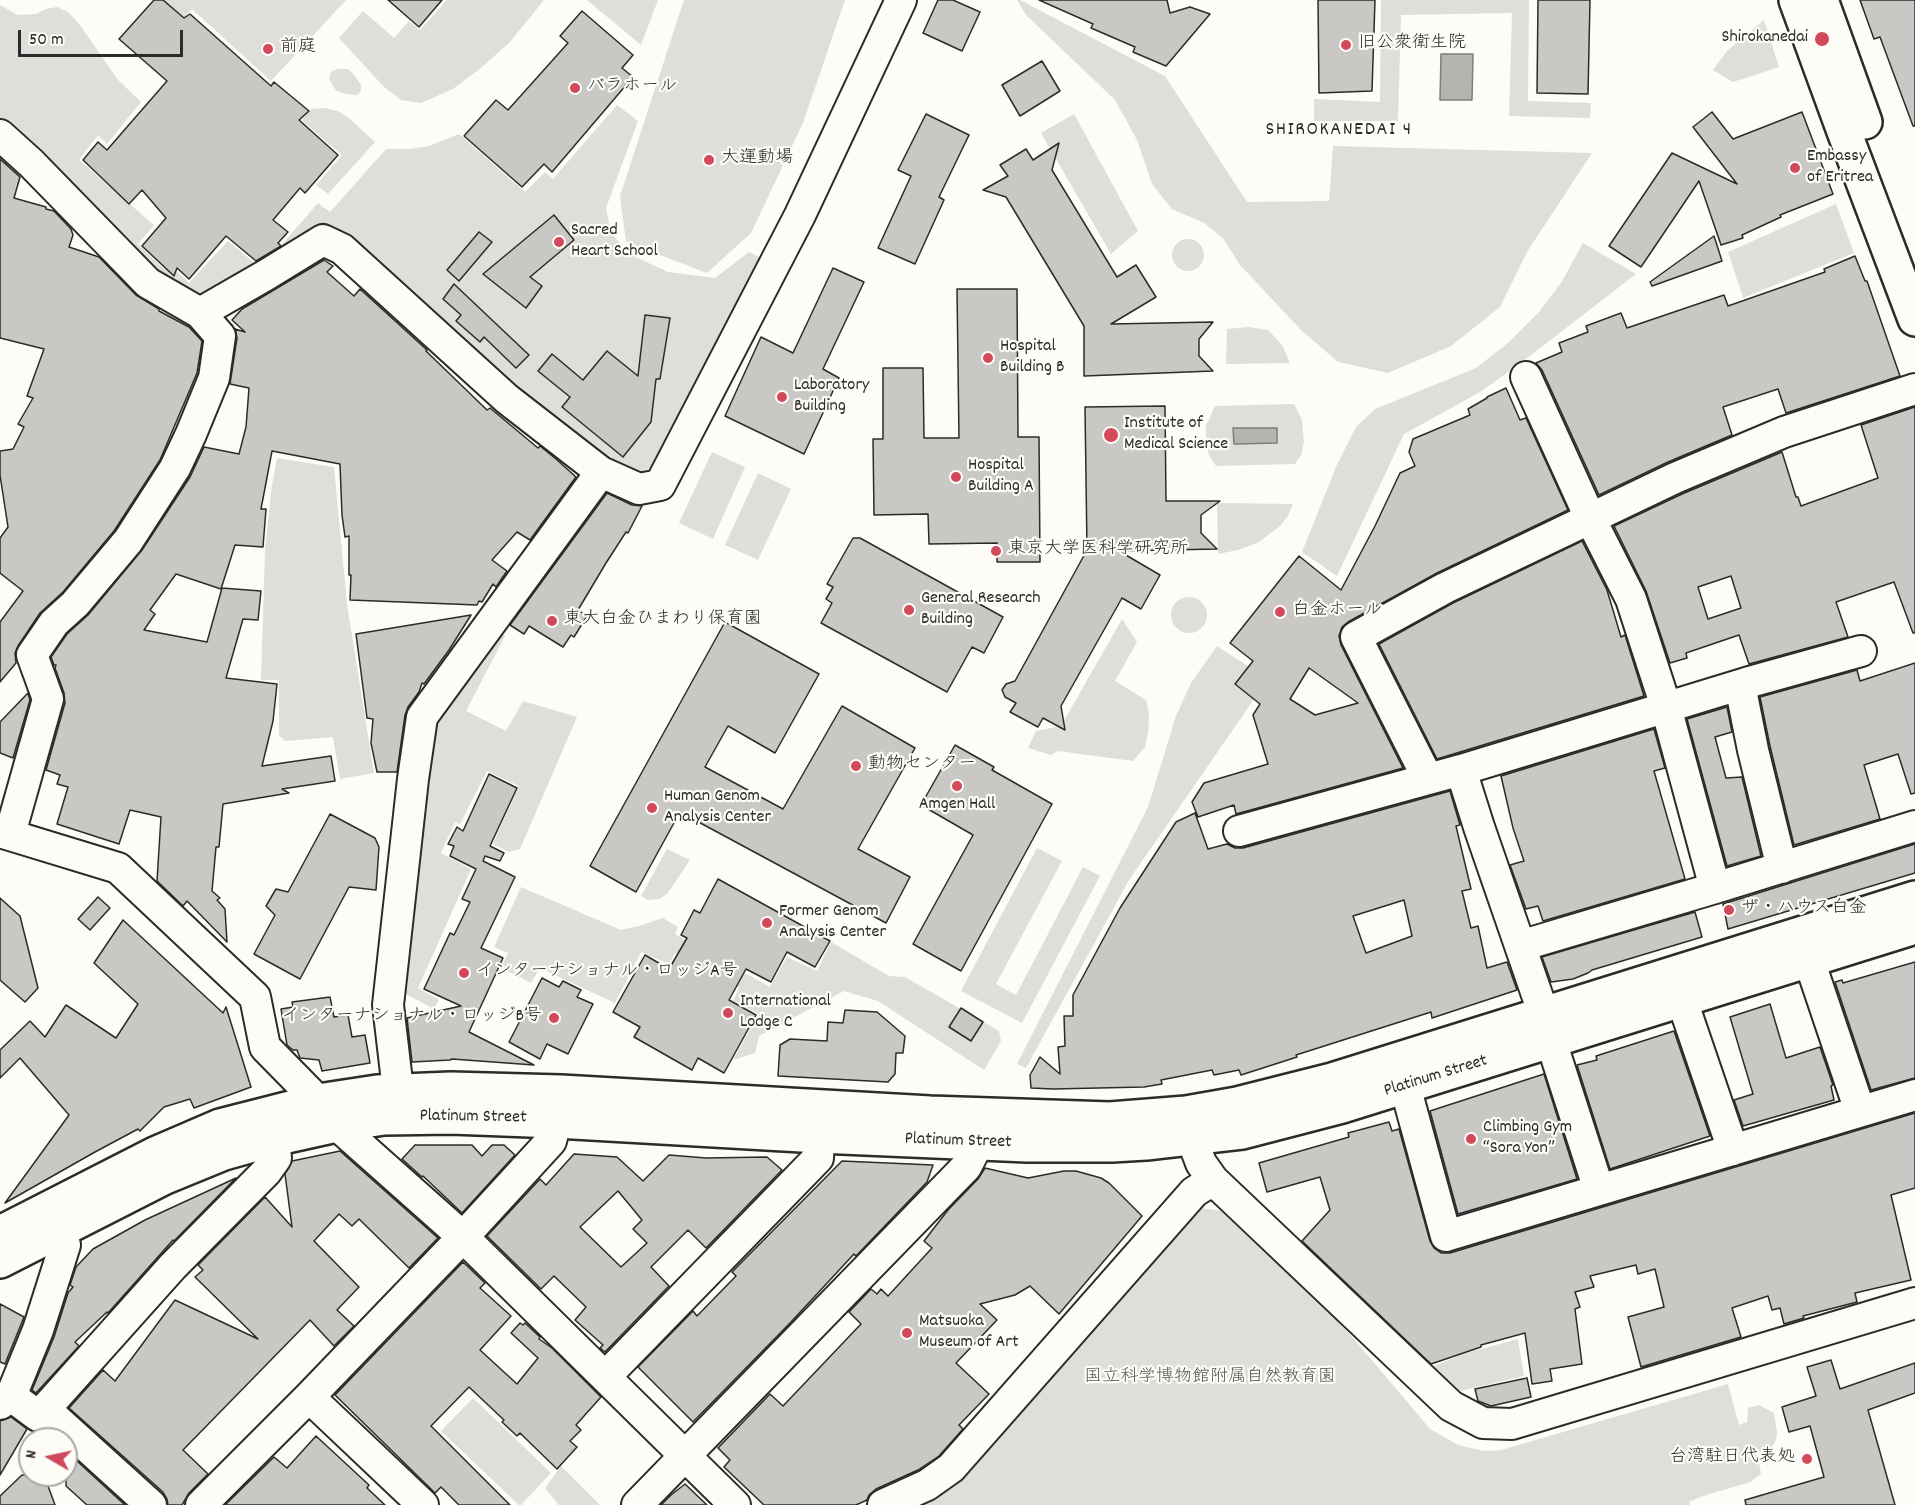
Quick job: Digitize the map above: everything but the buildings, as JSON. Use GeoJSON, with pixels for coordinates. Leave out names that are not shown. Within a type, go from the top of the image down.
{"type":"FeatureCollection","features":[{"type":"Feature","properties":{"kind":"main road"},"geometry":{"type":"LineString","coordinates":[[1796,0],[1831,61],[1915,262]]}},
{"type":"Feature","properties":{"kind":"main road"},"geometry":{"type":"LineString","coordinates":[[1821,0],[1831,61],[1915,319]]}},
{"type":"Feature","properties":{"kind":"main road","name":"Platinum Street"},"geometry":{"type":"LineString","coordinates":[[0,1233],[155,1154],[220,1126],[327,1113],[384,1118],[402,1103],[451,1089],[561,1092],[979,1129],[1112,1145],[1189,1126],[1237,1104],[1547,1028],[1677,987],[1915,898]]}},
{"type":"Feature","properties":{"kind":"main road","name":"Platinum Street"},"geometry":{"type":"LineString","coordinates":[[1677,987],[1809,960],[1915,927]]}},
{"type":"Feature","properties":{"kind":"main road","name":"Platinum Street"},"geometry":{"type":"LineString","coordinates":[[1189,1126],[1242,1132],[1287,1121],[1405,1086],[1547,1028]]}},
{"type":"Feature","properties":{"kind":"main road","name":"Platinum Street"},"geometry":{"type":"LineString","coordinates":[[402,1103],[556,1120],[819,1136],[979,1129]]}},
{"type":"Feature","properties":{"kind":"main road","name":"Platinum Street"},"geometry":{"type":"LineString","coordinates":[[0,1261],[163,1178],[224,1153],[274,1139],[327,1113]]}},
{"type":"Feature","properties":{"kind":"street"},"geometry":{"type":"LineString","coordinates":[[200,313],[323,240],[342,249],[507,399],[600,472],[639,489],[660,485],[800,215],[901,0]]}},
{"type":"Feature","properties":{"kind":"street"},"geometry":{"type":"LineString","coordinates":[[0,135],[148,283],[200,313],[220,336],[214,378],[175,468],[128,542],[75,604],[54,623],[32,655],[48,699],[5,833],[118,868],[255,997],[265,1047],[327,1113],[464,1236],[735,1505]]}},
{"type":"Feature","properties":{"kind":"street"},"geometry":{"type":"LineString","coordinates":[[1526,377],[1591,520],[1631,599],[1666,707],[1714,888]]}},
{"type":"Feature","properties":{"kind":"street"},"geometry":{"type":"LineString","coordinates":[[1428,779],[1356,637],[1445,588],[1675,478],[1784,432],[1915,389]]}},
{"type":"Feature","properties":{"kind":"street"},"geometry":{"type":"LineString","coordinates":[[402,1103],[388,1005],[422,717],[600,472]]}},
{"type":"Feature","properties":{"kind":"street"},"geometry":{"type":"LineString","coordinates":[[1239,831],[1461,770],[1746,683],[1861,651]]}},
{"type":"Feature","properties":{"kind":"street"},"geometry":{"type":"LineString","coordinates":[[1746,683],[1742,695],[1782,868]]}},
{"type":"Feature","properties":{"kind":"street"},"geometry":{"type":"LineString","coordinates":[[1461,770],[1599,1190]]}},
{"type":"Feature","properties":{"kind":"street"},"geometry":{"type":"LineString","coordinates":[[1520,946],[1915,826]]}},
{"type":"Feature","properties":{"kind":"street"},"geometry":{"type":"LineString","coordinates":[[1809,960],[1860,1111]]}},
{"type":"Feature","properties":{"kind":"street"},"geometry":{"type":"LineString","coordinates":[[1677,987],[1733,1150]]}},
{"type":"Feature","properties":{"kind":"street"},"geometry":{"type":"LineString","coordinates":[[1405,1086],[1446,1236],[1915,1095]]}},
{"type":"Feature","properties":{"kind":"street"},"geometry":{"type":"LineString","coordinates":[[201,1505],[309,1397],[551,1142],[556,1120]]}},
{"type":"Feature","properties":{"kind":"street"},"geometry":{"type":"LineString","coordinates":[[1189,1126],[1201,1163],[1213,1180],[1450,1406],[1483,1423],[1512,1424],[1915,1303]]}},
{"type":"Feature","properties":{"kind":"street"},"geometry":{"type":"LineString","coordinates":[[636,1505],[966,1167],[979,1129]]}},
{"type":"Feature","properties":{"kind":"street"},"geometry":{"type":"LineString","coordinates":[[606,1376],[818,1158],[819,1136]]}},
{"type":"Feature","properties":{"kind":"street"},"geometry":{"type":"LineString","coordinates":[[61,1230],[65,1245],[38,1330],[6,1400],[38,1416],[173,1266],[266,1172],[276,1158],[274,1139]]}},
{"type":"Feature","properties":{"kind":"street"},"geometry":{"type":"LineString","coordinates":[[883,1505],[927,1485],[951,1468],[1194,1192],[1213,1180]]}},
{"type":"Feature","properties":{"kind":"street"},"geometry":{"type":"LineString","coordinates":[[309,1397],[423,1505]]}},
{"type":"Feature","properties":{"kind":"street"},"geometry":{"type":"LineString","coordinates":[[45,1409],[151,1505]]}},
{"type":"Feature","properties":{"kind":"green space","name":"前庭"},"geometry":{"type":"Polygon","coordinates":[[[163,0],[346,0],[271,81],[192,9],[184,18],[163,0]]]}},
{"type":"Feature","properties":{"kind":"green space"},"geometry":{"type":"Polygon","coordinates":[[[447,0],[544,0],[510,42],[482,67],[453,89],[421,103],[401,100],[384,87],[339,38],[363,11],[394,38],[409,21],[420,30],[447,0]]]}},
{"type":"Feature","properties":{"kind":"green space"},"geometry":{"type":"Polygon","coordinates":[[[587,0],[658,0],[641,45],[587,0]]]}},
{"type":"Feature","properties":{"kind":"green space","name":"大運動場"},"geometry":{"type":"Polygon","coordinates":[[[684,0],[845,0],[803,123],[751,233],[707,273],[626,242],[620,196],[684,0]]]}},
{"type":"Feature","properties":{"kind":"green space"},"geometry":{"type":"Polygon","coordinates":[[[1017,0],[1165,76],[1247,202],[1329,201],[1333,146],[1592,153],[1527,252],[1500,307],[1451,346],[1388,373],[1338,362],[1302,331],[1240,265],[1223,238],[1204,223],[1172,209],[1152,184],[1137,140],[1115,100],[1026,15],[1017,0]]]}},
{"type":"Feature","properties":{"kind":"green space"},"geometry":{"type":"Polygon","coordinates":[[[1381,0],[1529,0],[1528,101],[1591,103],[1590,118],[1509,116],[1512,13],[1401,15],[1398,121],[1314,121],[1314,99],[1380,102],[1381,0]]]}},
{"type":"Feature","properties":{"kind":"green space"},"geometry":{"type":"Polygon","coordinates":[[[0,5],[18,15],[36,14],[57,7],[68,12],[80,25],[118,80],[141,102],[107,144],[98,135],[79,160],[154,225],[138,244],[163,268],[169,264],[189,283],[228,241],[257,265],[200,302],[156,278],[0,126],[0,5]]]}},
{"type":"Feature","properties":{"kind":"green space"},"geometry":{"type":"Polygon","coordinates":[[[1764,20],[1779,67],[1733,82],[1713,70],[1727,51],[1764,20]]]}},
{"type":"Feature","properties":{"kind":"green space"},"geometry":{"type":"Polygon","coordinates":[[[348,69],[355,76],[361,85],[361,91],[357,95],[336,91],[329,78],[331,72],[348,69]]]}},
{"type":"Feature","properties":{"kind":"green space"},"geometry":{"type":"Polygon","coordinates":[[[617,105],[638,121],[606,208],[611,233],[629,254],[668,272],[715,278],[749,252],[761,258],[653,467],[633,475],[605,461],[480,360],[329,225],[265,264],[318,203],[330,212],[386,149],[429,146],[459,134],[525,192],[545,172],[553,179],[617,105]]]}},
{"type":"Feature","properties":{"kind":"green space"},"geometry":{"type":"Polygon","coordinates":[[[324,108],[338,111],[350,119],[375,142],[328,194],[316,185],[342,155],[301,120],[311,109],[324,108]]]}},
{"type":"Feature","properties":{"kind":"green space"},"geometry":{"type":"Polygon","coordinates":[[[1074,114],[1138,231],[1111,254],[1041,133],[1074,114]]]}},
{"type":"Feature","properties":{"kind":"green space"},"geometry":{"type":"Polygon","coordinates":[[[1836,204],[1854,253],[1743,298],[1728,252],[1836,204]]]}},
{"type":"Feature","properties":{"kind":"green space"},"geometry":{"type":"Polygon","coordinates":[[[1188,239],[1199,244],[1204,255],[1199,266],[1188,271],[1177,266],[1172,255],[1177,244],[1188,239]]]}},
{"type":"Feature","properties":{"kind":"green space"},"geometry":{"type":"Polygon","coordinates":[[[1583,243],[1636,274],[1480,392],[1404,434],[1337,576],[1302,552],[1336,467],[1356,427],[1375,409],[1476,368],[1508,343],[1539,312],[1561,283],[1583,243]]]}},
{"type":"Feature","properties":{"kind":"green space"},"geometry":{"type":"Polygon","coordinates":[[[1249,327],[1268,330],[1282,345],[1290,363],[1226,364],[1227,329],[1249,327]]]}},
{"type":"Feature","properties":{"kind":"green space"},"geometry":{"type":"Polygon","coordinates":[[[1294,404],[1302,420],[1304,442],[1301,455],[1295,464],[1216,466],[1209,455],[1206,442],[1206,426],[1215,406],[1294,404]]]}},
{"type":"Feature","properties":{"kind":"green space"},"geometry":{"type":"Polygon","coordinates":[[[712,452],[745,467],[713,539],[679,523],[712,452]]]}},
{"type":"Feature","properties":{"kind":"green space"},"geometry":{"type":"Polygon","coordinates":[[[277,458],[334,467],[347,604],[374,773],[340,779],[333,737],[285,741],[279,735],[279,680],[261,680],[265,549],[277,458]]]}},
{"type":"Feature","properties":{"kind":"green space"},"geometry":{"type":"Polygon","coordinates":[[[758,473],[791,489],[758,560],[725,545],[758,473]]]}},
{"type":"Feature","properties":{"kind":"green space"},"geometry":{"type":"Polygon","coordinates":[[[1217,503],[1293,504],[1288,516],[1280,526],[1259,542],[1218,554],[1217,503]]]}},
{"type":"Feature","properties":{"kind":"green space"},"geometry":{"type":"Polygon","coordinates":[[[1189,597],[1202,602],[1207,615],[1202,628],[1189,633],[1176,628],[1171,615],[1176,602],[1189,597]]]}},
{"type":"Feature","properties":{"kind":"green space"},"geometry":{"type":"Polygon","coordinates":[[[1122,619],[1137,642],[1115,681],[1146,700],[1149,714],[1145,747],[1133,761],[1058,751],[1051,755],[1028,748],[1036,731],[1061,726],[1122,619]]]}},
{"type":"Feature","properties":{"kind":"green space"},"geometry":{"type":"Polygon","coordinates":[[[495,628],[505,636],[466,711],[506,731],[523,701],[577,717],[520,849],[509,852],[493,844],[519,786],[487,771],[460,824],[455,822],[441,853],[471,869],[418,988],[439,1000],[434,1009],[402,992],[425,740],[495,628]]]}},
{"type":"Feature","properties":{"kind":"green space"},"geometry":{"type":"Polygon","coordinates":[[[1217,646],[1268,679],[1129,880],[1026,1068],[1017,1064],[1148,807],[1176,716],[1191,683],[1217,646]]]}},
{"type":"Feature","properties":{"kind":"green space"},"geometry":{"type":"Polygon","coordinates":[[[1037,848],[1062,861],[996,984],[1016,995],[1083,867],[1100,876],[1022,1023],[961,991],[1037,848]]]}},
{"type":"Feature","properties":{"kind":"green space"},"geometry":{"type":"Polygon","coordinates":[[[667,849],[690,860],[667,894],[659,899],[648,900],[641,896],[667,849]]]}},
{"type":"Feature","properties":{"kind":"green space"},"geometry":{"type":"Polygon","coordinates":[[[521,887],[621,930],[663,918],[678,927],[675,934],[770,987],[787,957],[817,971],[831,942],[889,976],[905,977],[999,1031],[1001,1041],[984,1070],[878,1001],[844,991],[759,1036],[755,1053],[733,1060],[759,1014],[733,1001],[739,988],[675,953],[669,964],[641,952],[615,1003],[540,968],[531,983],[501,968],[508,953],[494,947],[521,887]]]}},
{"type":"Feature","properties":{"kind":"green space","name":"国立科学博物館附属自然教育園"},"geometry":{"type":"Polygon","coordinates":[[[1189,1206],[1221,1211],[1315,1296],[1430,1429],[1458,1445],[1484,1451],[1501,1450],[1728,1384],[1739,1425],[1747,1422],[1748,1408],[1759,1405],[1774,1413],[1776,1440],[1771,1449],[1764,1452],[1757,1451],[1761,1474],[1750,1482],[1700,1497],[1689,1502],[1690,1505],[905,1505],[1189,1206]]]}},
{"type":"Feature","properties":{"kind":"green space"},"geometry":{"type":"Polygon","coordinates":[[[1518,1339],[1524,1376],[1460,1391],[1432,1367],[1463,1354],[1518,1339]]]}},
{"type":"Feature","properties":{"kind":"green space"},"geometry":{"type":"Polygon","coordinates":[[[473,1398],[551,1473],[521,1505],[441,1431],[473,1398]]]}},
{"type":"Feature","properties":{"kind":"green space"},"geometry":{"type":"Polygon","coordinates":[[[561,1466],[600,1505],[559,1505],[545,1488],[561,1466]]]}},
{"type":"Feature","properties":{"kind":"shaded area"},"geometry":{"type":"Polygon","coordinates":[[[1441,54],[1473,54],[1472,100],[1440,100],[1441,54]]]}},
{"type":"Feature","properties":{"kind":"shaded area"},"geometry":{"type":"Polygon","coordinates":[[[1233,428],[1277,428],[1277,443],[1234,444],[1233,428]]]}},
{"type":"Feature","properties":{"kind":"place","name":"Shirokanedai"},"geometry":{"type":"Point","coordinates":[1822,39]}},
{"type":"Feature","properties":{"kind":"place","name":"旧公衆衛生院"},"geometry":{"type":"Point","coordinates":[1346,45]}},
{"type":"Feature","properties":{"kind":"place","name":"前庭"},"geometry":{"type":"Point","coordinates":[268,49]}},
{"type":"Feature","properties":{"kind":"place","name":"バラホール"},"geometry":{"type":"Point","coordinates":[575,88]}},
{"type":"Feature","properties":{"kind":"place","name":"大運動場"},"geometry":{"type":"Point","coordinates":[709,160]}},
{"type":"Feature","properties":{"kind":"place","name":"Embassy of Eritrea"},"geometry":{"type":"Point","coordinates":[1795,168]}},
{"type":"Feature","properties":{"kind":"place","name":"Sacred Heart School"},"geometry":{"type":"Point","coordinates":[559,242]}},
{"type":"Feature","properties":{"kind":"place","name":"Hospital Building B"},"geometry":{"type":"Point","coordinates":[988,358]}},
{"type":"Feature","properties":{"kind":"place","name":"Laboratory Building"},"geometry":{"type":"Point","coordinates":[782,397]}},
{"type":"Feature","properties":{"kind":"place","name":"Institute of Medical Science"},"geometry":{"type":"Point","coordinates":[1111,435]}},
{"type":"Feature","properties":{"kind":"place","name":"Hospital Building A"},"geometry":{"type":"Point","coordinates":[956,477]}},
{"type":"Feature","properties":{"kind":"place","name":"東京大学医科学研究所"},"geometry":{"type":"Point","coordinates":[996,551]}},
{"type":"Feature","properties":{"kind":"place","name":"General Research Building"},"geometry":{"type":"Point","coordinates":[909,610]}},
{"type":"Feature","properties":{"kind":"place","name":"白金ホール"},"geometry":{"type":"Point","coordinates":[1280,612]}},
{"type":"Feature","properties":{"kind":"place","name":"東大白金ひまわり保育園"},"geometry":{"type":"Point","coordinates":[552,621]}},
{"type":"Feature","properties":{"kind":"place","name":"動物センター"},"geometry":{"type":"Point","coordinates":[856,766]}},
{"type":"Feature","properties":{"kind":"place","name":"Amgen Hall"},"geometry":{"type":"Point","coordinates":[957,786]}},
{"type":"Feature","properties":{"kind":"place","name":"Human Genom Analysis Center"},"geometry":{"type":"Point","coordinates":[652,808]}},
{"type":"Feature","properties":{"kind":"place","name":"ザ・ハウス白金"},"geometry":{"type":"Point","coordinates":[1729,910]}},
{"type":"Feature","properties":{"kind":"place","name":"Former Genom Analysis Center"},"geometry":{"type":"Point","coordinates":[767,923]}},
{"type":"Feature","properties":{"kind":"place","name":"インターナショナル・ロッジA号"},"geometry":{"type":"Point","coordinates":[464,973]}},
{"type":"Feature","properties":{"kind":"place","name":"International Lodge C"},"geometry":{"type":"Point","coordinates":[728,1013]}},
{"type":"Feature","properties":{"kind":"place","name":"インターナショナル・ロッジB号"},"geometry":{"type":"Point","coordinates":[554,1018]}},
{"type":"Feature","properties":{"kind":"place","name":"Climbing Gym “Sora Yon”"},"geometry":{"type":"Point","coordinates":[1471,1139]}},
{"type":"Feature","properties":{"kind":"place","name":"Matsuoka Museum of Art"},"geometry":{"type":"Point","coordinates":[907,1333]}},
{"type":"Feature","properties":{"kind":"place","name":"台湾駐日代表処"},"geometry":{"type":"Point","coordinates":[1807,1459]}},
{"type":"Feature","properties":{"kind":"district","name":"SHIROKANEDAI 4"},"geometry":{"type":"Point","coordinates":[1339,131]}}]}
